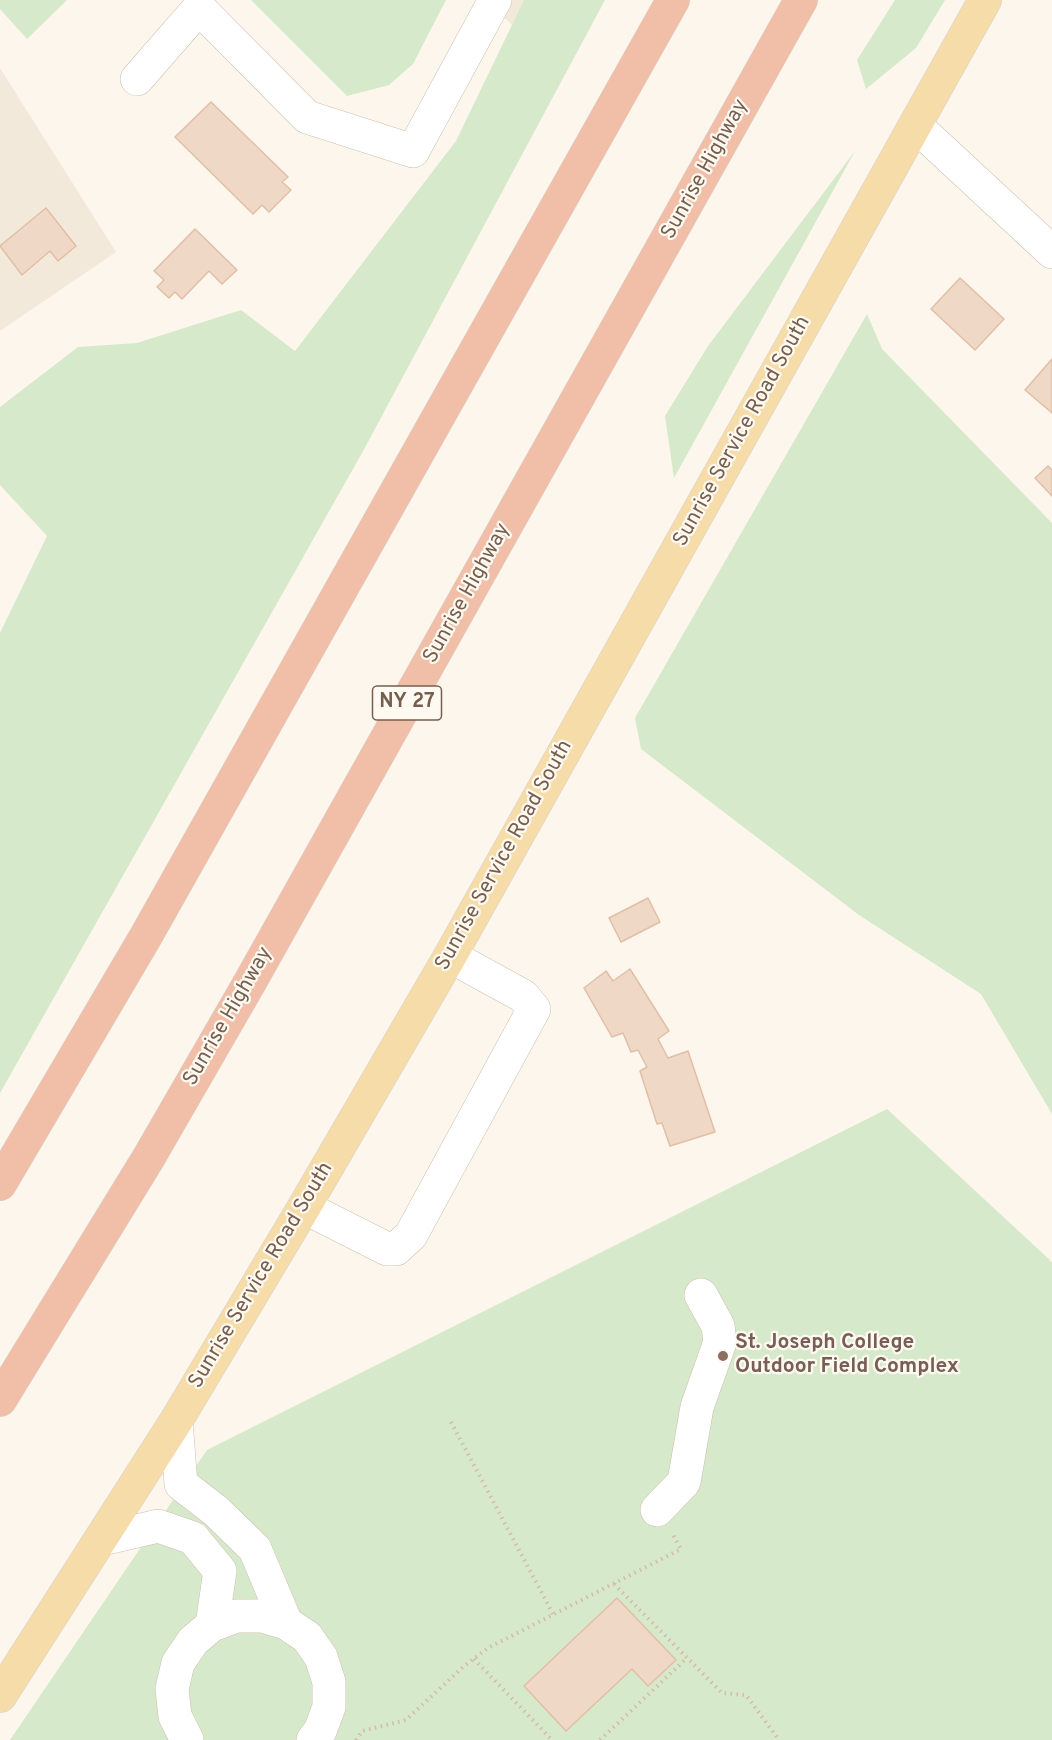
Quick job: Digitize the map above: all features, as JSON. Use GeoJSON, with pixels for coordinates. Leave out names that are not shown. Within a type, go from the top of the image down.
{"type":"FeatureCollection","features":[{"type":"Feature","properties":{"kind":"highway"},"geometry":{"type":"LineString","coordinates":[[0,1184],[164,905],[673,0]]}},
{"type":"Feature","properties":{"kind":"highway","name":"Sunrise Highway"},"geometry":{"type":"LineString","coordinates":[[0,1400],[149,1156],[250,982],[801,0]]}},
{"type":"Feature","properties":{"kind":"main road","name":"Sunrise Service Road South"},"geometry":{"type":"LineString","coordinates":[[0,1696],[103,1539],[176,1421],[450,956],[985,0]]}},
{"type":"Feature","properties":{"kind":"street"},"geometry":{"type":"LineString","coordinates":[[137,79],[199,8],[308,117],[413,151],[495,0]]}},
{"type":"Feature","properties":{"kind":"street"},"geometry":{"type":"LineString","coordinates":[[915,125],[1052,252]]}},
{"type":"Feature","properties":{"kind":"street"},"geometry":{"type":"LineString","coordinates":[[304,1207],[387,1249],[396,1249],[411,1235],[534,1009],[523,996],[450,956]]}},
{"type":"Feature","properties":{"kind":"street"},"geometry":{"type":"LineString","coordinates":[[663,1519],[684,1482],[697,1407],[720,1342],[718,1326],[702,1295]]}},
{"type":"Feature","properties":{"kind":"street"},"geometry":{"type":"LineString","coordinates":[[176,1421],[181,1484],[216,1511],[255,1549],[286,1623]]}},
{"type":"Feature","properties":{"kind":"street"},"geometry":{"type":"LineString","coordinates":[[103,1539],[158,1527],[193,1538],[220,1571],[212,1625]]}},
{"type":"Feature","properties":{"kind":"street"},"geometry":{"type":"LineString","coordinates":[[187,1740],[175,1716],[172,1689],[178,1663],[193,1641],[212,1625],[236,1616],[262,1616],[286,1623],[306,1637],[321,1657],[329,1682],[329,1707],[320,1731],[313,1740]]}},
{"type":"Feature","properties":{"kind":"path"},"geometry":{"type":"LineString","coordinates":[[451,1422],[553,1614]]}},
{"type":"Feature","properties":{"kind":"path"},"geometry":{"type":"LineString","coordinates":[[356,1740],[362,1731],[406,1720],[488,1648],[681,1549],[663,1519]]}},
{"type":"Feature","properties":{"kind":"path"},"geometry":{"type":"LineString","coordinates":[[613,1584],[722,1693],[746,1695],[779,1740]]}},
{"type":"Feature","properties":{"kind":"path"},"geometry":{"type":"LineString","coordinates":[[600,1740],[687,1658]]}},
{"type":"Feature","properties":{"kind":"path"},"geometry":{"type":"LineString","coordinates":[[474,1659],[552,1740]]}},
{"type":"Feature","properties":{"kind":"shaded area"},"geometry":{"type":"Polygon","coordinates":[[[486,0],[551,0],[529,41],[486,0]]]}},
{"type":"Feature","properties":{"kind":"shaded area"},"geometry":{"type":"Polygon","coordinates":[[[0,68],[116,252],[0,331],[0,68]]]}},
{"type":"Feature","properties":{"kind":"green space"},"geometry":{"type":"Polygon","coordinates":[[[0,0],[67,0],[27,39],[0,9],[0,0]]]}},
{"type":"Feature","properties":{"kind":"green space"},"geometry":{"type":"Polygon","coordinates":[[[251,0],[446,0],[413,64],[389,85],[347,96],[251,0]]]}},
{"type":"Feature","properties":{"kind":"green space"},"geometry":{"type":"Polygon","coordinates":[[[524,0],[605,0],[362,453],[0,1093],[0,633],[47,536],[0,485],[0,407],[78,347],[137,343],[241,310],[295,351],[456,141],[524,0]]]}},
{"type":"Feature","properties":{"kind":"green space"},"geometry":{"type":"Polygon","coordinates":[[[895,0],[945,0],[916,48],[866,89],[857,60],[895,0]]]}},
{"type":"Feature","properties":{"kind":"green space"},"geometry":{"type":"Polygon","coordinates":[[[855,151],[674,478],[665,416],[708,346],[855,151]]]}},
{"type":"Feature","properties":{"kind":"green space"},"geometry":{"type":"Polygon","coordinates":[[[867,314],[882,349],[1052,523],[1052,1114],[981,994],[859,915],[641,749],[635,718],[867,314]]]}},
{"type":"Feature","properties":{"kind":"green space","name":"St. Joseph College Outdoor Field Complex"},"geometry":{"type":"Polygon","coordinates":[[[887,1109],[1052,1262],[1052,1740],[10,1740],[207,1450],[887,1109]]]}},
{"type":"Feature","properties":{"kind":"building"},"geometry":{"type":"Polygon","coordinates":[[[211,102],[288,177],[282,182],[291,190],[269,212],[262,205],[253,214],[175,137],[211,102]]]}},
{"type":"Feature","properties":{"kind":"building"},"geometry":{"type":"Polygon","coordinates":[[[46,208],[76,246],[58,261],[50,251],[22,275],[0,246],[46,208]]]}},
{"type":"Feature","properties":{"kind":"building"},"geometry":{"type":"Polygon","coordinates":[[[195,229],[237,270],[222,284],[209,271],[182,299],[175,292],[169,298],[157,287],[164,280],[154,271],[195,229]]]}},
{"type":"Feature","properties":{"kind":"building"},"geometry":{"type":"Polygon","coordinates":[[[960,278],[1004,319],[975,350],[931,309],[960,278]]]}},
{"type":"Feature","properties":{"kind":"building"},"geometry":{"type":"Polygon","coordinates":[[[1052,359],[1052,413],[1025,390],[1052,359]]]}},
{"type":"Feature","properties":{"kind":"building"},"geometry":{"type":"Polygon","coordinates":[[[1048,466],[1052,470],[1052,496],[1035,478],[1048,466]]]}},
{"type":"Feature","properties":{"kind":"building"},"geometry":{"type":"Polygon","coordinates":[[[648,898],[660,922],[621,942],[609,918],[648,898]]]}},
{"type":"Feature","properties":{"kind":"building"},"geometry":{"type":"Polygon","coordinates":[[[630,969],[669,1031],[658,1039],[668,1058],[688,1051],[715,1132],[670,1146],[662,1123],[657,1124],[640,1071],[647,1067],[638,1050],[631,1052],[623,1033],[612,1037],[584,988],[606,971],[613,981],[630,969]]]}},
{"type":"Feature","properties":{"kind":"building"},"geometry":{"type":"Polygon","coordinates":[[[617,1598],[676,1660],[648,1686],[632,1669],[566,1731],[524,1686],[617,1598]]]}},
{"type":"Feature","properties":{"kind":"place","name":"St. Joseph College Outdoor Field Complex"},"geometry":{"type":"Point","coordinates":[723,1356]}}]}
